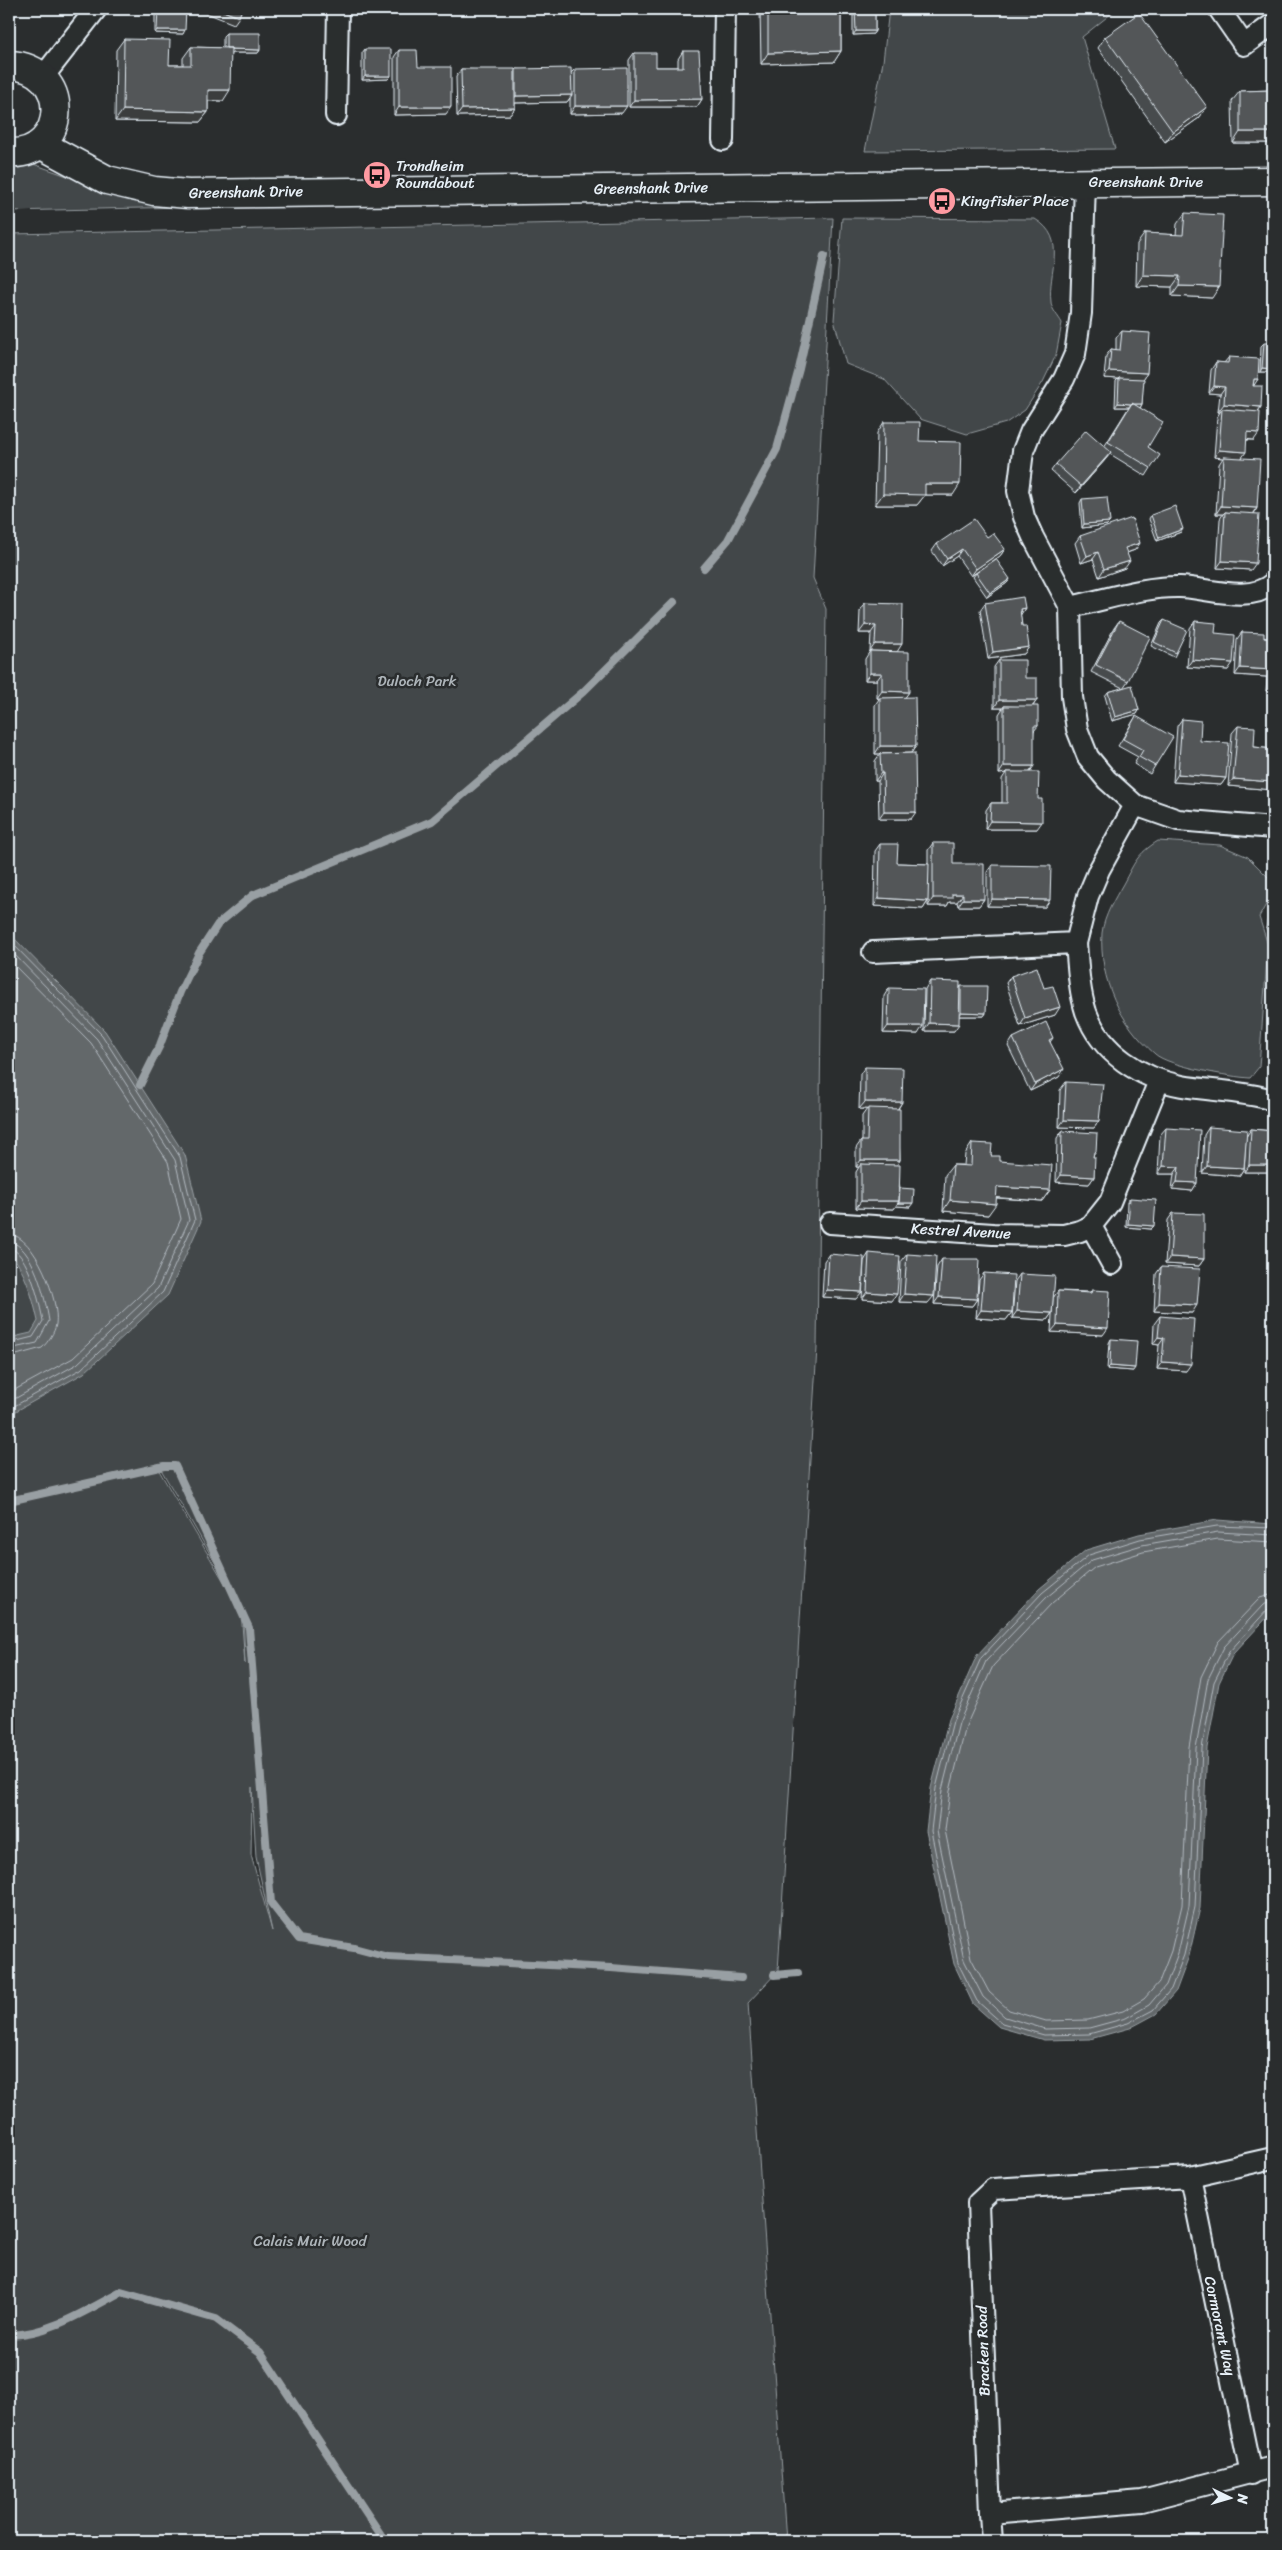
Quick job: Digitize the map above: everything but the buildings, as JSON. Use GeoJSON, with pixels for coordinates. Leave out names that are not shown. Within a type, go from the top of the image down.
{"type":"FeatureCollection","features":[{"type":"Feature","properties":{"kind":"street"},"geometry":{"type":"LineString","coordinates":[[43,77],[96,9]]}},
{"type":"Feature","properties":{"kind":"street"},"geometry":{"type":"LineString","coordinates":[[336,115],[338,9]]}},
{"type":"Feature","properties":{"kind":"street"},"geometry":{"type":"LineString","coordinates":[[723,140],[725,9]]}},
{"type":"Feature","properties":{"kind":"street"},"geometry":{"type":"LineString","coordinates":[[1219,9],[1244,44],[1273,24]]}},
{"type":"Feature","properties":{"kind":"street"},"geometry":{"type":"LineString","coordinates":[[9,65],[32,70],[43,77],[52,90],[56,104],[55,119],[50,133],[40,144],[29,151],[9,153]]}},
{"type":"Feature","properties":{"kind":"street","name":"Greenshank Drive"},"geometry":{"type":"LineString","coordinates":[[40,144],[107,180],[154,191],[188,194],[1273,181]]}},
{"type":"Feature","properties":{"kind":"street"},"geometry":{"type":"LineString","coordinates":[[1085,182],[1080,313],[1075,354],[1064,379],[1031,431],[1023,451],[1018,491],[1024,517],[1070,607],[1072,697],[1077,729],[1088,757],[1107,780],[1135,805],[1178,820],[1273,828]]}},
{"type":"Feature","properties":{"kind":"street"},"geometry":{"type":"LineString","coordinates":[[1070,607],[1160,588],[1250,593],[1268,588],[1273,583]]}},
{"type":"Feature","properties":{"kind":"street"},"geometry":{"type":"LineString","coordinates":[[1135,805],[1099,870],[1088,896],[1076,944],[1078,975],[1086,1012],[1100,1038],[1124,1062],[1141,1074],[1160,1081],[1273,1100]]}},
{"type":"Feature","properties":{"kind":"street"},"geometry":{"type":"LineString","coordinates":[[873,952],[1076,944]]}},
{"type":"Feature","properties":{"kind":"street"},"geometry":{"type":"LineString","coordinates":[[1112,1264],[1091,1226],[1110,1202],[1160,1081]]}},
{"type":"Feature","properties":{"kind":"street","name":"Kestrel Avenue"},"geometry":{"type":"LineString","coordinates":[[830,1223],[1020,1235],[1064,1235],[1091,1226]]}},
{"type":"Feature","properties":{"kind":"street","name":"Bracken Road"},"geometry":{"type":"LineString","coordinates":[[990,2514],[978,2203],[993,2190],[1190,2177],[1273,2158]]}},
{"type":"Feature","properties":{"kind":"street","name":"Cormorant Way"},"geometry":{"type":"LineString","coordinates":[[1190,2177],[1251,2474]]}},
{"type":"Feature","properties":{"kind":"street"},"geometry":{"type":"LineString","coordinates":[[992,2541],[990,2514],[1142,2500],[1273,2467]]}},
{"type":"Feature","properties":{"kind":"green space"},"geometry":{"type":"Polygon","coordinates":[[[889,9],[1117,9],[1082,37],[1115,149],[865,151],[883,62],[889,9]]]}},
{"type":"Feature","properties":{"kind":"green space"},"geometry":{"type":"Polygon","coordinates":[[[25,161],[137,201],[185,201],[185,207],[9,211],[9,162],[25,161]]]}},
{"type":"Feature","properties":{"kind":"green space","name":"Duloch Park"},"geometry":{"type":"Polygon","coordinates":[[[833,218],[813,578],[826,609],[817,1348],[778,1971],[748,2003],[786,2541],[9,2541],[9,234],[833,218]],[[159,1466],[157,1467],[241,1611],[245,1664],[243,1611],[159,1466]],[[252,1787],[251,1855],[272,1931],[256,1857],[252,1787]]]}},
{"type":"Feature","properties":{"kind":"green space"},"geometry":{"type":"Polygon","coordinates":[[[842,218],[1035,219],[1045,227],[1051,236],[1054,246],[1051,305],[1062,323],[1056,355],[1043,382],[1025,410],[1006,423],[967,434],[920,419],[884,379],[846,364],[834,320],[842,218]]]}},
{"type":"Feature","properties":{"kind":"green space"},"geometry":{"type":"Polygon","coordinates":[[[1158,841],[1220,845],[1248,857],[1273,882],[1273,892],[1259,917],[1268,945],[1259,1067],[1250,1078],[1229,1076],[1186,1067],[1155,1054],[1132,1029],[1114,1000],[1104,967],[1102,950],[1103,927],[1110,907],[1134,864],[1145,850],[1158,841]]]}},
{"type":"Feature","properties":{"kind":"water"},"geometry":{"type":"Polygon","coordinates":[[[9,933],[105,1031],[185,1155],[201,1221],[168,1295],[84,1373],[9,1415],[9,1338],[31,1333],[38,1321],[27,1284],[9,1250],[9,933]]]}},
{"type":"Feature","properties":{"kind":"water"},"geometry":{"type":"Polygon","coordinates":[[[1217,1520],[1273,1524],[1273,1611],[1233,1654],[1219,1683],[1207,1748],[1200,1908],[1189,1956],[1176,1991],[1156,2014],[1130,2028],[1090,2039],[1044,2040],[999,2027],[973,2004],[954,1964],[926,1831],[931,1788],[949,1719],[977,1655],[1039,1589],[1086,1550],[1139,1534],[1217,1520]]]}},
{"type":"Feature","properties":{"kind":"waterway"},"geometry":{"type":"LineString","coordinates":[[704,568],[728,540],[777,449],[799,369],[824,256]]}},
{"type":"Feature","properties":{"kind":"waterway"},"geometry":{"type":"LineString","coordinates":[[140,1085],[160,1045],[180,992],[199,953],[218,924],[253,895],[432,821],[583,692],[674,602]]}},
{"type":"Feature","properties":{"kind":"waterway"},"geometry":{"type":"LineString","coordinates":[[9,1501],[164,1466],[175,1466],[249,1628],[271,1903],[299,1939],[354,1948],[388,1957],[611,1968],[741,1978]]}},
{"type":"Feature","properties":{"kind":"waterway"},"geometry":{"type":"LineString","coordinates":[[774,1975],[798,1973]]}},
{"type":"Feature","properties":{"kind":"waterway"},"geometry":{"type":"LineString","coordinates":[[9,2335],[24,2334],[53,2326],[81,2314],[121,2292],[216,2319],[260,2352],[385,2541]]}},
{"type":"Feature","properties":{"kind":"place","name":"Trondheim Roundabout"},"geometry":{"type":"Point","coordinates":[377,175]}},
{"type":"Feature","properties":{"kind":"place","name":"Kingfisher Place"},"geometry":{"type":"Point","coordinates":[942,201]}},
{"type":"Feature","properties":{"kind":"park label","name":"Calais Muir Wood"},"geometry":{"type":"Point","coordinates":[310,2241]}}]}
